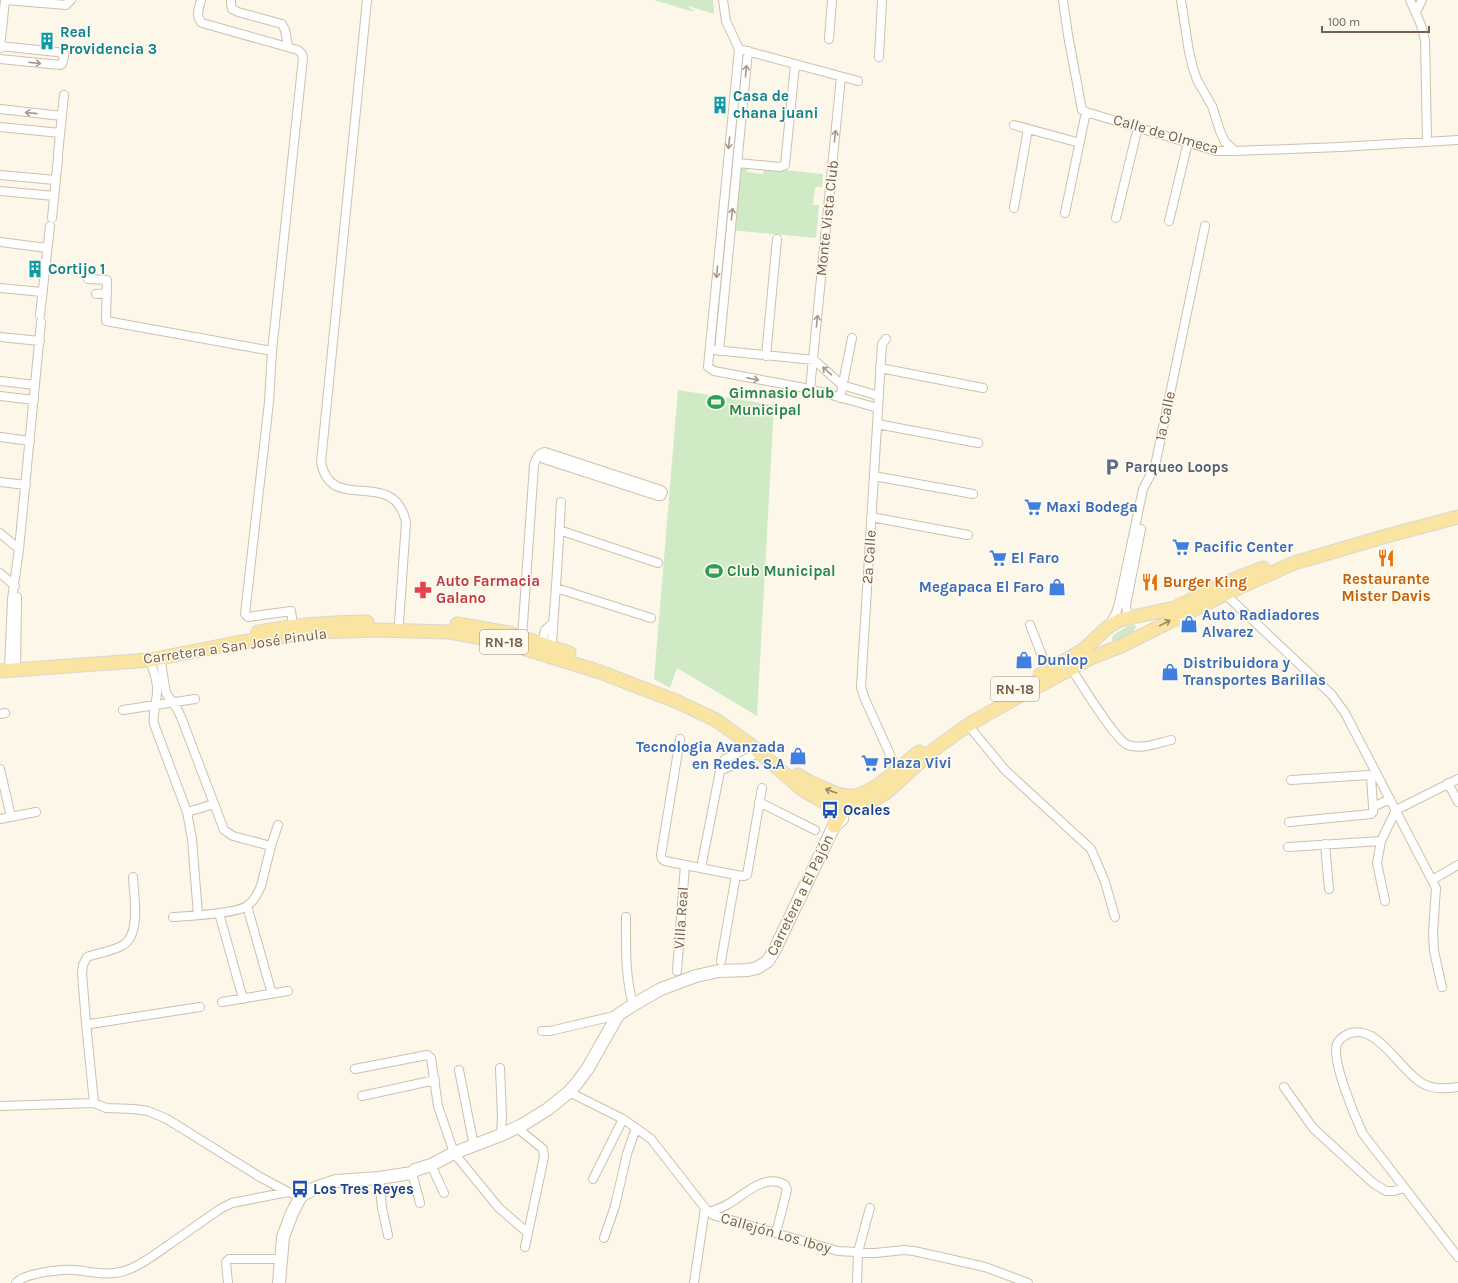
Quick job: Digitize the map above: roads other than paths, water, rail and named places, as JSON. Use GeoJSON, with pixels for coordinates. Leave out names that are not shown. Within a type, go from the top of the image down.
{"type":"FeatureCollection","features":[{"type":"Feature","properties":{"kind":"main road","name":"Carretera a San José Pinula"},"geometry":{"type":"LineString","coordinates":[[8,666],[155,658],[236,643],[312,632],[377,630],[449,632],[500,641],[600,672],[678,702],[716,720],[802,789],[824,802],[844,808],[862,807],[887,792],[903,769],[935,739],[974,712],[1083,650],[1108,627],[1120,620],[1180,606],[1228,582],[1276,563],[1458,510]]}},
{"type":"Feature","properties":{"kind":"main road","name":"Carretera a San José Pinula"},"geometry":{"type":"LineString","coordinates":[[8,666],[144,651],[293,625],[333,622],[454,624],[490,629],[522,638],[548,640],[605,666],[718,712],[768,750],[806,782],[841,794],[854,796],[868,791],[932,751],[968,725],[1012,700],[1071,668],[1118,647],[1225,594],[1294,563],[1458,517]]}},
{"type":"Feature","properties":{"kind":"main road"},"geometry":{"type":"LineString","coordinates":[[1225,594],[1227,588],[1273,568],[1276,563]]}},
{"type":"Feature","properties":{"kind":"main road"},"geometry":{"type":"LineString","coordinates":[[1130,617],[1137,620],[1141,624],[1140,636]]}},
{"type":"Feature","properties":{"kind":"main road"},"geometry":{"type":"LineString","coordinates":[[1108,627],[1109,640],[1113,645],[1118,647]]}},
{"type":"Feature","properties":{"kind":"main road"},"geometry":{"type":"LineString","coordinates":[[835,826],[844,808],[851,803],[881,789],[885,780]]}},
{"type":"Feature","properties":{"kind":"street"},"geometry":{"type":"LineString","coordinates":[[0,59],[60,65],[64,61],[64,54],[57,52],[0,47],[5,0],[66,5],[71,0]]}},
{"type":"Feature","properties":{"kind":"street"},"geometry":{"type":"LineString","coordinates":[[201,0],[198,16],[199,21],[202,23],[288,46],[298,50],[302,54],[303,58],[272,351],[269,402],[244,614],[248,617],[292,611],[293,625]]}},
{"type":"Feature","properties":{"kind":"street"},"geometry":{"type":"LineString","coordinates":[[231,0],[232,9],[238,12],[282,24],[285,30],[288,46]]}},
{"type":"Feature","properties":{"kind":"street"},"geometry":{"type":"LineString","coordinates":[[367,0],[321,462],[326,477],[334,485],[344,490],[385,494],[397,502],[403,510],[406,522],[399,623]]}},
{"type":"Feature","properties":{"kind":"street"},"geometry":{"type":"LineString","coordinates":[[723,0],[726,21],[739,48],[708,365],[713,371],[810,390],[878,408]]}},
{"type":"Feature","properties":{"kind":"street"},"geometry":{"type":"LineString","coordinates":[[829,39],[832,0]]}},
{"type":"Feature","properties":{"kind":"street"},"geometry":{"type":"LineString","coordinates":[[879,57],[882,0]]}},
{"type":"Feature","properties":{"kind":"street"},"geometry":{"type":"LineString","coordinates":[[1063,0],[1082,110],[1086,112],[1065,213]]}},
{"type":"Feature","properties":{"kind":"street"},"geometry":{"type":"LineString","coordinates":[[1181,0],[1189,52],[1197,80],[1212,106],[1225,142],[1235,152]]}},
{"type":"Feature","properties":{"kind":"street"},"geometry":{"type":"LineString","coordinates":[[1410,0],[1416,12],[1425,40],[1427,142]]}},
{"type":"Feature","properties":{"kind":"street"},"geometry":{"type":"LineString","coordinates":[[1416,12],[1422,0]]}},
{"type":"Feature","properties":{"kind":"street"},"geometry":{"type":"LineString","coordinates":[[739,48],[795,65],[858,81]]}},
{"type":"Feature","properties":{"kind":"street"},"geometry":{"type":"LineString","coordinates":[[719,350],[748,51]]}},
{"type":"Feature","properties":{"kind":"street"},"geometry":{"type":"LineString","coordinates":[[738,163],[780,167],[785,165],[795,65]]}},
{"type":"Feature","properties":{"kind":"street","name":"Monte Vista Club"},"geometry":{"type":"LineString","coordinates":[[810,390],[841,77]]}},
{"type":"Feature","properties":{"kind":"street"},"geometry":{"type":"LineString","coordinates":[[52,218],[64,95]]}},
{"type":"Feature","properties":{"kind":"street"},"geometry":{"type":"LineString","coordinates":[[0,109],[62,116]]}},
{"type":"Feature","properties":{"kind":"street","name":"Calle de Olmeca"},"geometry":{"type":"LineString","coordinates":[[1086,112],[1137,130],[1188,142],[1216,151],[1235,152],[1458,140]]}},
{"type":"Feature","properties":{"kind":"street"},"geometry":{"type":"LineString","coordinates":[[1014,125],[1080,143]]}},
{"type":"Feature","properties":{"kind":"street"},"geometry":{"type":"LineString","coordinates":[[0,127],[60,132]]}},
{"type":"Feature","properties":{"kind":"street"},"geometry":{"type":"LineString","coordinates":[[1014,208],[1028,129]]}},
{"type":"Feature","properties":{"kind":"street"},"geometry":{"type":"LineString","coordinates":[[1116,218],[1137,130]]}},
{"type":"Feature","properties":{"kind":"street"},"geometry":{"type":"LineString","coordinates":[[1168,221],[1188,142]]}},
{"type":"Feature","properties":{"kind":"street"},"geometry":{"type":"LineString","coordinates":[[0,175],[56,180]]}},
{"type":"Feature","properties":{"kind":"street"},"geometry":{"type":"LineString","coordinates":[[0,191],[54,196]]}},
{"type":"Feature","properties":{"kind":"street"},"geometry":{"type":"LineString","coordinates":[[8,666],[17,599],[15,586],[40,341],[42,292],[50,226]]}},
{"type":"Feature","properties":{"kind":"street","name":"1a Calle"},"geometry":{"type":"LineString","coordinates":[[1108,627],[1116,613],[1119,603],[1143,489],[1155,466],[1205,226]]}},
{"type":"Feature","properties":{"kind":"street"},"geometry":{"type":"LineString","coordinates":[[721,228],[731,230]]}},
{"type":"Feature","properties":{"kind":"street"},"geometry":{"type":"LineString","coordinates":[[766,356],[777,239]]}},
{"type":"Feature","properties":{"kind":"street"},"geometry":{"type":"LineString","coordinates":[[0,242],[47,248]]}},
{"type":"Feature","properties":{"kind":"street"},"geometry":{"type":"LineString","coordinates":[[88,279],[107,280],[106,321],[272,351]]}},
{"type":"Feature","properties":{"kind":"street"},"geometry":{"type":"LineString","coordinates":[[0,288],[42,292]]}},
{"type":"Feature","properties":{"kind":"street"},"geometry":{"type":"LineString","coordinates":[[96,294],[107,294]]}},
{"type":"Feature","properties":{"kind":"street"},"geometry":{"type":"LineString","coordinates":[[0,337],[40,341]]}},
{"type":"Feature","properties":{"kind":"street"},"geometry":{"type":"LineString","coordinates":[[840,398],[852,338]]}},
{"type":"Feature","properties":{"kind":"street","name":"2a Calle"},"geometry":{"type":"LineString","coordinates":[[886,339],[882,344],[880,368],[878,408],[881,424],[878,476],[861,687],[864,697],[903,769]]}},
{"type":"Feature","properties":{"kind":"street"},"geometry":{"type":"LineString","coordinates":[[710,350],[814,360],[842,385],[879,396]]}},
{"type":"Feature","properties":{"kind":"street"},"geometry":{"type":"LineString","coordinates":[[880,368],[983,388]]}},
{"type":"Feature","properties":{"kind":"street"},"geometry":{"type":"LineString","coordinates":[[0,381],[35,385]]}},
{"type":"Feature","properties":{"kind":"street"},"geometry":{"type":"LineString","coordinates":[[0,396],[34,400]]}},
{"type":"Feature","properties":{"kind":"street"},"geometry":{"type":"LineString","coordinates":[[881,424],[978,444]]}},
{"type":"Feature","properties":{"kind":"street"},"geometry":{"type":"LineString","coordinates":[[0,438],[30,441]]}},
{"type":"Feature","properties":{"kind":"street"},"geometry":{"type":"LineString","coordinates":[[522,638],[534,465],[536,459],[539,455],[544,459],[621,481]]}},
{"type":"Feature","properties":{"kind":"street"},"geometry":{"type":"LineString","coordinates":[[878,476],[972,494]]}},
{"type":"Feature","properties":{"kind":"street"},"geometry":{"type":"LineString","coordinates":[[0,482],[26,485]]}},
{"type":"Feature","properties":{"kind":"street"},"geometry":{"type":"LineString","coordinates":[[548,640],[553,623],[561,502]]}},
{"type":"Feature","properties":{"kind":"street"},"geometry":{"type":"LineString","coordinates":[[875,518],[968,535]]}},
{"type":"Feature","properties":{"kind":"street"},"geometry":{"type":"LineString","coordinates":[[1130,617],[1127,612],[1126,605],[1141,529]]}},
{"type":"Feature","properties":{"kind":"street"},"geometry":{"type":"LineString","coordinates":[[560,530],[658,563]]}},
{"type":"Feature","properties":{"kind":"street"},"geometry":{"type":"LineString","coordinates":[[0,533],[19,550]]}},
{"type":"Feature","properties":{"kind":"street"},"geometry":{"type":"LineString","coordinates":[[0,574],[15,586]]}},
{"type":"Feature","properties":{"kind":"street"},"geometry":{"type":"LineString","coordinates":[[556,588],[651,618]]}},
{"type":"Feature","properties":{"kind":"street"},"geometry":{"type":"LineString","coordinates":[[1225,594],[1332,695],[1345,713],[1436,888],[1434,951],[1442,987]]}},
{"type":"Feature","properties":{"kind":"street"},"geometry":{"type":"LineString","coordinates":[[1030,625],[1048,671]]}},
{"type":"Feature","properties":{"kind":"street"},"geometry":{"type":"LineString","coordinates":[[155,658],[166,693],[181,717],[221,825],[228,834],[270,846]]}},
{"type":"Feature","properties":{"kind":"street"},"geometry":{"type":"LineString","coordinates":[[155,658],[157,687],[153,717],[156,732],[187,812],[192,839],[198,915]]}},
{"type":"Feature","properties":{"kind":"street"},"geometry":{"type":"LineString","coordinates":[[1071,668],[1100,712],[1123,743],[1132,746],[1146,746],[1171,740]]}},
{"type":"Feature","properties":{"kind":"street"},"geometry":{"type":"LineString","coordinates":[[123,710],[195,699]]}},
{"type":"Feature","properties":{"kind":"street"},"geometry":{"type":"LineString","coordinates":[[968,725],[1006,770],[1091,850],[1105,882],[1115,916]]}},
{"type":"Feature","properties":{"kind":"street","name":"Villa Real"},"geometry":{"type":"LineString","coordinates":[[680,739],[661,855],[662,859],[665,861],[736,875]]}},
{"type":"Feature","properties":{"kind":"street","name":"Villa Real"},"geometry":{"type":"LineString","coordinates":[[701,868],[720,771],[725,759],[755,750]]}},
{"type":"Feature","properties":{"kind":"street"},"geometry":{"type":"LineString","coordinates":[[0,769],[11,817]]}},
{"type":"Feature","properties":{"kind":"street"},"geometry":{"type":"LineString","coordinates":[[1289,822],[1371,814],[1373,812],[1370,776],[1366,774],[1291,780]]}},
{"type":"Feature","properties":{"kind":"street"},"geometry":{"type":"LineString","coordinates":[[1384,901],[1377,862],[1381,841],[1396,810],[1458,779]]}},
{"type":"Feature","properties":{"kind":"street"},"geometry":{"type":"LineString","coordinates":[[1448,783],[1458,802]]}},
{"type":"Feature","properties":{"kind":"street"},"geometry":{"type":"LineString","coordinates":[[721,960],[736,875],[747,875],[762,788]]}},
{"type":"Feature","properties":{"kind":"street"},"geometry":{"type":"LineString","coordinates":[[1373,804],[1388,796]]}},
{"type":"Feature","properties":{"kind":"street"},"geometry":{"type":"LineString","coordinates":[[759,802],[815,830]]}},
{"type":"Feature","properties":{"kind":"street","name":"Carretera a El Pajón"},"geometry":{"type":"LineString","coordinates":[[824,802],[832,812],[835,826]]}},
{"type":"Feature","properties":{"kind":"street"},"geometry":{"type":"LineString","coordinates":[[187,812],[214,804]]}},
{"type":"Feature","properties":{"kind":"street","name":"Carretera a El Pajón"},"geometry":{"type":"LineString","coordinates":[[301,1196],[315,1188],[336,1181],[379,1178],[412,1173],[454,1153],[501,1135],[538,1116],[569,1092],[588,1068],[618,1015],[633,1005],[661,989],[696,976],[719,971],[753,970],[766,963],[775,949],[835,826],[846,814],[862,807]]}},
{"type":"Feature","properties":{"kind":"street"},"geometry":{"type":"LineString","coordinates":[[0,819],[36,812]]}},
{"type":"Feature","properties":{"kind":"street"},"geometry":{"type":"LineString","coordinates":[[174,917],[219,913],[247,906],[259,892],[270,846],[278,825]]}},
{"type":"Feature","properties":{"kind":"street"},"geometry":{"type":"LineString","coordinates":[[1288,847],[1381,841]]}},
{"type":"Feature","properties":{"kind":"street"},"geometry":{"type":"LineString","coordinates":[[1325,844],[1329,889]]}},
{"type":"Feature","properties":{"kind":"street","name":"Villa Real"},"geometry":{"type":"LineString","coordinates":[[677,971],[685,865]]}},
{"type":"Feature","properties":{"kind":"street"},"geometry":{"type":"LineString","coordinates":[[1432,880],[1458,865]]}},
{"type":"Feature","properties":{"kind":"street"},"geometry":{"type":"LineString","coordinates":[[94,1103],[82,973],[83,964],[87,957],[116,949],[131,937],[135,913],[133,877]]}},
{"type":"Feature","properties":{"kind":"street"},"geometry":{"type":"LineString","coordinates":[[247,906],[272,994]]}},
{"type":"Feature","properties":{"kind":"street"},"geometry":{"type":"LineString","coordinates":[[219,913],[244,999]]}},
{"type":"Feature","properties":{"kind":"street"},"geometry":{"type":"LineString","coordinates":[[626,918],[628,985],[633,1005]]}},
{"type":"Feature","properties":{"kind":"street"},"geometry":{"type":"LineString","coordinates":[[222,1002],[288,991]]}},
{"type":"Feature","properties":{"kind":"street"},"geometry":{"type":"LineString","coordinates":[[86,1023],[90,1024],[200,1007]]}},
{"type":"Feature","properties":{"kind":"street"},"geometry":{"type":"LineString","coordinates":[[542,1031],[550,1031],[618,1015]]}},
{"type":"Feature","properties":{"kind":"street"},"geometry":{"type":"LineString","coordinates":[[1458,1087],[1437,1088],[1420,1082],[1382,1044],[1364,1033],[1354,1032],[1341,1039],[1337,1044],[1337,1063],[1363,1134],[1458,1257]]}},
{"type":"Feature","properties":{"kind":"street"},"geometry":{"type":"LineString","coordinates":[[355,1068],[427,1056],[431,1058],[438,1106],[454,1153],[499,1208],[528,1233]]}},
{"type":"Feature","properties":{"kind":"street"},"geometry":{"type":"LineString","coordinates":[[500,1068],[502,1117],[501,1135]]}},
{"type":"Feature","properties":{"kind":"street"},"geometry":{"type":"LineString","coordinates":[[459,1070],[474,1146]]}},
{"type":"Feature","properties":{"kind":"street"},"geometry":{"type":"LineString","coordinates":[[362,1096],[435,1080]]}},
{"type":"Feature","properties":{"kind":"street"},"geometry":{"type":"LineString","coordinates":[[1284,1088],[1313,1128],[1373,1183],[1386,1191],[1394,1191],[1404,1188]]}},
{"type":"Feature","properties":{"kind":"street","name":"Callejón Los Iboy"},"geometry":{"type":"LineString","coordinates":[[569,1092],[623,1119],[651,1139],[707,1210],[713,1215],[838,1252],[875,1253],[914,1251],[985,1267],[1026,1283]]}},
{"type":"Feature","properties":{"kind":"street"},"geometry":{"type":"LineString","coordinates":[[0,1106],[94,1103],[106,1108],[134,1109],[148,1112],[167,1120],[260,1177],[288,1192],[301,1196],[287,1224],[283,1237],[279,1283]]}},
{"type":"Feature","properties":{"kind":"street"},"geometry":{"type":"LineString","coordinates":[[593,1179],[623,1119]]}},
{"type":"Feature","properties":{"kind":"street"},"geometry":{"type":"LineString","coordinates":[[516,1127],[543,1149],[544,1152],[525,1247]]}},
{"type":"Feature","properties":{"kind":"street"},"geometry":{"type":"LineString","coordinates":[[604,1238],[615,1206],[627,1154],[636,1128]]}},
{"type":"Feature","properties":{"kind":"street"},"geometry":{"type":"LineString","coordinates":[[431,1165],[444,1193]]}},
{"type":"Feature","properties":{"kind":"street"},"geometry":{"type":"LineString","coordinates":[[412,1173],[420,1203]]}},
{"type":"Feature","properties":{"kind":"street"},"geometry":{"type":"LineString","coordinates":[[379,1178],[382,1208],[388,1235]]}},
{"type":"Feature","properties":{"kind":"street"},"geometry":{"type":"LineString","coordinates":[[694,1283],[707,1210],[730,1203],[745,1192],[763,1183],[779,1182],[785,1186],[787,1190],[776,1233]]}},
{"type":"Feature","properties":{"kind":"street"},"geometry":{"type":"LineString","coordinates":[[16,1283],[24,1277],[58,1270],[74,1270],[98,1274],[112,1274],[126,1271],[142,1263],[220,1209],[232,1203],[288,1192]]}},
{"type":"Feature","properties":{"kind":"street"},"geometry":{"type":"LineString","coordinates":[[857,1283],[858,1252],[870,1208]]}},
{"type":"Feature","properties":{"kind":"street"},"geometry":{"type":"LineString","coordinates":[[228,1283],[226,1262],[229,1259],[280,1259]]}},
{"type":"Feature","properties":{"kind":"place","name":"Real Providencia 3"},"geometry":{"type":"Point","coordinates":[47,41]}},
{"type":"Feature","properties":{"kind":"place","name":"Casa de chana juani"},"geometry":{"type":"Point","coordinates":[720,105]}},
{"type":"Feature","properties":{"kind":"place","name":"Cortijo 1"},"geometry":{"type":"Point","coordinates":[35,269]}},
{"type":"Feature","properties":{"kind":"place","name":"Gimnasio Club Municipal"},"geometry":{"type":"Point","coordinates":[716,402]}},
{"type":"Feature","properties":{"kind":"place","name":"Parqueo Loops"},"geometry":{"type":"Point","coordinates":[1112,467]}},
{"type":"Feature","properties":{"kind":"place","name":"Maxi Bodega"},"geometry":{"type":"Point","coordinates":[1033,507]}},
{"type":"Feature","properties":{"kind":"place","name":"Pacific Center"},"geometry":{"type":"Point","coordinates":[1181,547]}},
{"type":"Feature","properties":{"kind":"place","name":"El Faro"},"geometry":{"type":"Point","coordinates":[998,558]}},
{"type":"Feature","properties":{"kind":"place","name":"Restaurante Mister Davis"},"geometry":{"type":"Point","coordinates":[1386,558]}},
{"type":"Feature","properties":{"kind":"place","name":"Club Municipal"},"geometry":{"type":"Point","coordinates":[714,571]}},
{"type":"Feature","properties":{"kind":"place","name":"Burger King"},"geometry":{"type":"Point","coordinates":[1150,582]}},
{"type":"Feature","properties":{"kind":"place","name":"Megapaca El Faro"},"geometry":{"type":"Point","coordinates":[1057,587]}},
{"type":"Feature","properties":{"kind":"place","name":"Auto Farmacia Galano"},"geometry":{"type":"Point","coordinates":[423,590]}},
{"type":"Feature","properties":{"kind":"place","name":"Auto Radiadores Alvarez"},"geometry":{"type":"Point","coordinates":[1189,624]}},
{"type":"Feature","properties":{"kind":"place","name":"Dunlop"},"geometry":{"type":"Point","coordinates":[1024,660]}},
{"type":"Feature","properties":{"kind":"place","name":"Distribuidora y Transportes Barillas"},"geometry":{"type":"Point","coordinates":[1170,672]}},
{"type":"Feature","properties":{"kind":"place","name":"Tecnologia Avanzada en Redes. S.A"},"geometry":{"type":"Point","coordinates":[798,756]}},
{"type":"Feature","properties":{"kind":"place","name":"Plaza Vivi"},"geometry":{"type":"Point","coordinates":[870,763]}},
{"type":"Feature","properties":{"kind":"place","name":"Ocales"},"geometry":{"type":"Point","coordinates":[830,810]}},
{"type":"Feature","properties":{"kind":"place","name":"Los Tres Reyes"},"geometry":{"type":"Point","coordinates":[300,1189]}}]}
